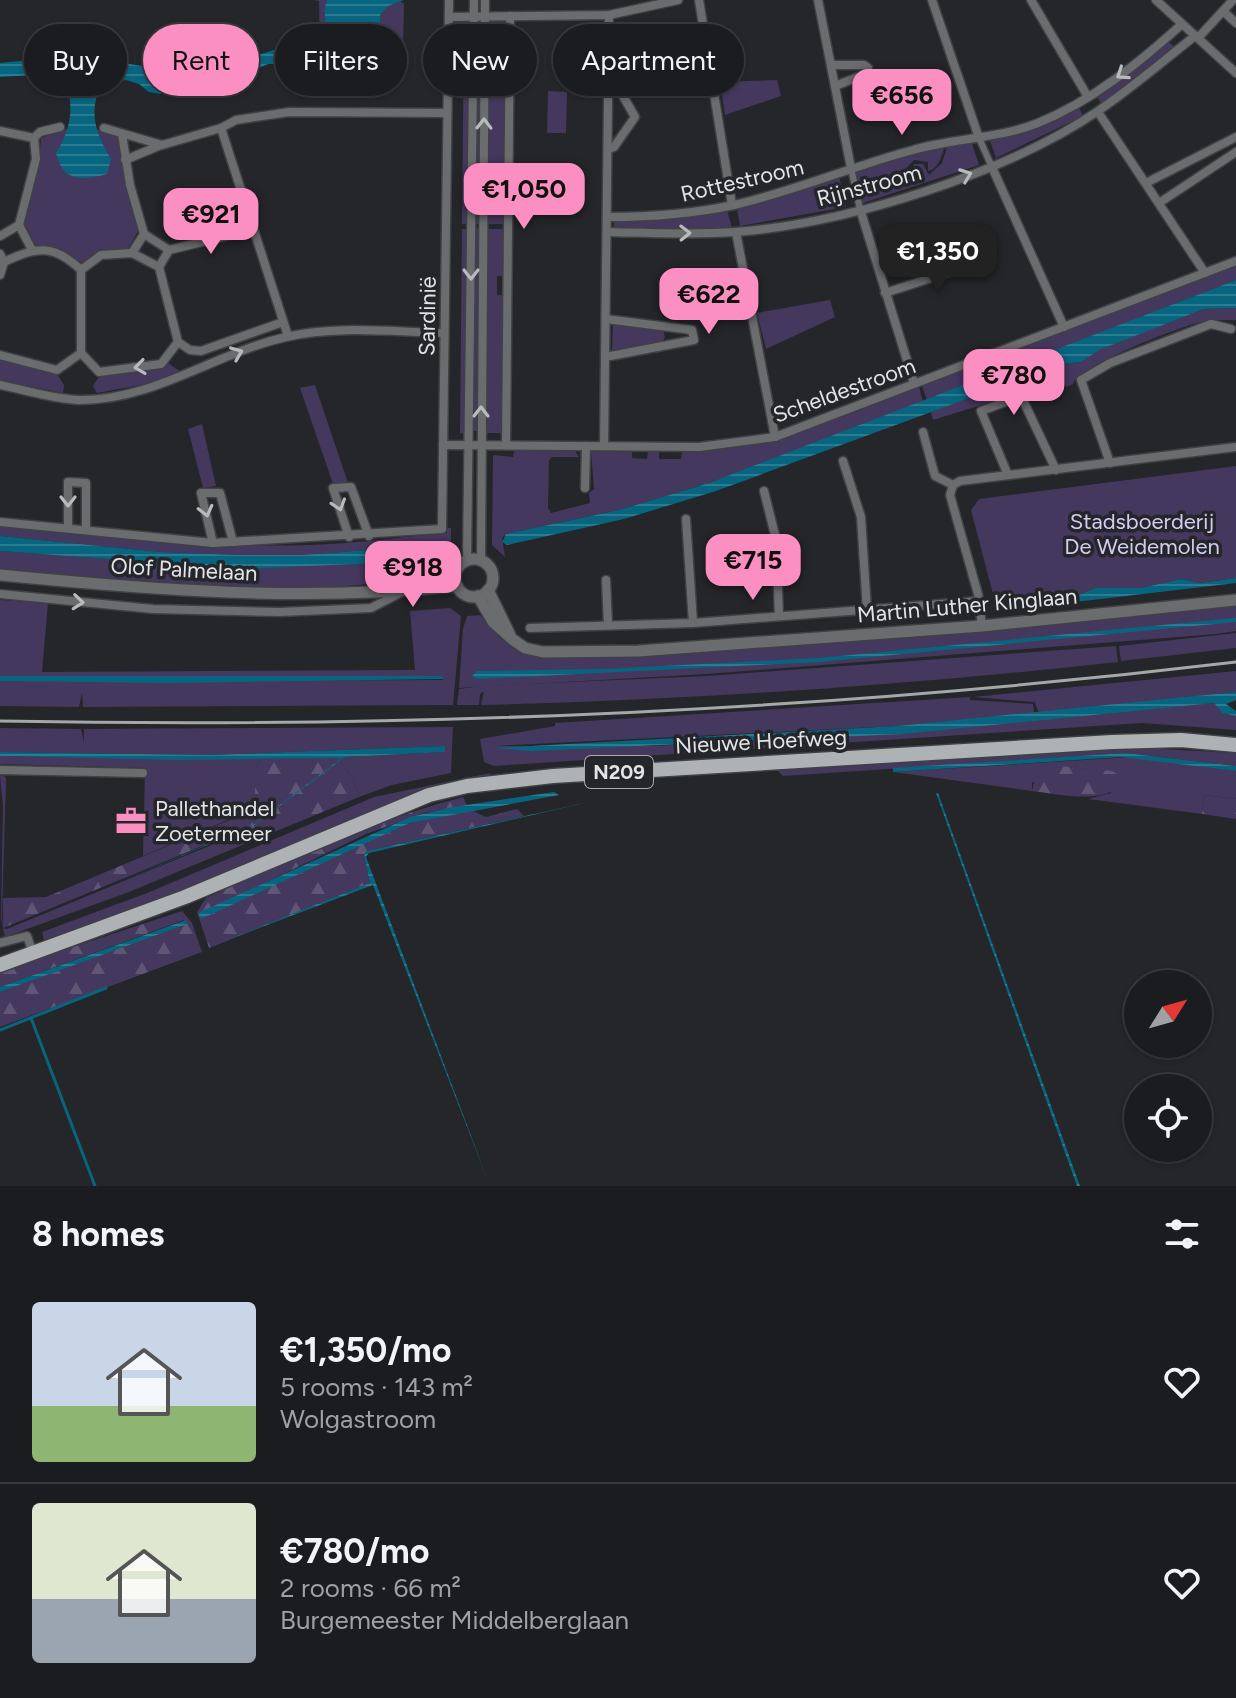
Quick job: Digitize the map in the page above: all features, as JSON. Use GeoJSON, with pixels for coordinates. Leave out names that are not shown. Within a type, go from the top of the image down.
{"type":"FeatureCollection","features":[{"type":"Feature","properties":{"kind":"main road","name":"Nieuwe Hoefweg"},"geometry":{"type":"LineString","coordinates":[[0,965],[185,897],[390,809],[467,786],[553,776],[1097,743],[1181,740],[1236,745]]}},
{"type":"Feature","properties":{"kind":"street","name":"Sardinië"},"geometry":{"type":"LineString","coordinates":[[369,536],[435,531],[444,525],[449,0]]}},
{"type":"Feature","properties":{"kind":"street"},"geometry":{"type":"LineString","coordinates":[[474,0],[467,560],[456,581],[466,595],[483,593],[492,574],[481,561],[485,0]]}},
{"type":"Feature","properties":{"kind":"street"},"geometry":{"type":"LineString","coordinates":[[449,17],[609,15],[678,0]]}},
{"type":"Feature","properties":{"kind":"street"},"geometry":{"type":"LineString","coordinates":[[699,0],[732,205]]}},
{"type":"Feature","properties":{"kind":"street"},"geometry":{"type":"LineString","coordinates":[[818,0],[860,209],[914,383]]}},
{"type":"Feature","properties":{"kind":"street"},"geometry":{"type":"LineString","coordinates":[[932,0],[979,138],[1064,327]]}},
{"type":"Feature","properties":{"kind":"street"},"geometry":{"type":"LineString","coordinates":[[1031,0],[1088,97],[1205,273]]}},
{"type":"Feature","properties":{"kind":"street"},"geometry":{"type":"LineString","coordinates":[[1156,0],[1236,73]]}},
{"type":"Feature","properties":{"kind":"street","name":"Rijnstroom"},"geometry":{"type":"LineString","coordinates":[[607,232],[736,232],[860,209],[991,165],[1098,112],[1196,37],[1233,0]]}},
{"type":"Feature","properties":{"kind":"street"},"geometry":{"type":"LineString","coordinates":[[1223,11],[1236,23]]}},
{"type":"Feature","properties":{"kind":"street"},"geometry":{"type":"LineString","coordinates":[[609,15],[609,24]]}},
{"type":"Feature","properties":{"kind":"street"},"geometry":{"type":"LineString","coordinates":[[506,445],[510,16]]}},
{"type":"Feature","properties":{"kind":"street","name":"Rottestroom"},"geometry":{"type":"LineString","coordinates":[[607,217],[660,216],[732,205],[915,149],[979,138],[1038,123],[1088,97],[1140,62],[1182,24]]}},
{"type":"Feature","properties":{"kind":"street"},"geometry":{"type":"LineString","coordinates":[[831,65],[864,65],[868,68],[866,74],[835,86]]}},
{"type":"Feature","properties":{"kind":"street"},"geometry":{"type":"LineString","coordinates":[[604,446],[608,96]]}},
{"type":"Feature","properties":{"kind":"street"},"geometry":{"type":"LineString","coordinates":[[608,149],[614,147],[635,117],[623,96]]}},
{"type":"Feature","properties":{"kind":"street"},"geometry":{"type":"LineString","coordinates":[[125,160],[162,145],[221,128],[236,120],[289,112],[447,113]]}},
{"type":"Feature","properties":{"kind":"street"},"geometry":{"type":"LineString","coordinates":[[34,138],[40,132],[60,127]]}},
{"type":"Feature","properties":{"kind":"street"},"geometry":{"type":"LineString","coordinates":[[104,128],[162,145]]}},
{"type":"Feature","properties":{"kind":"street"},"geometry":{"type":"LineString","coordinates":[[221,128],[251,230],[288,336]]}},
{"type":"Feature","properties":{"kind":"street"},"geometry":{"type":"LineString","coordinates":[[0,131],[34,138]]}},
{"type":"Feature","properties":{"kind":"street"},"geometry":{"type":"LineString","coordinates":[[122,134],[125,160],[144,234],[169,250]]}},
{"type":"Feature","properties":{"kind":"street"},"geometry":{"type":"LineString","coordinates":[[1146,183],[1236,137]]}},
{"type":"Feature","properties":{"kind":"street"},"geometry":{"type":"LineString","coordinates":[[31,248],[19,225],[36,159],[34,138]]}},
{"type":"Feature","properties":{"kind":"street"},"geometry":{"type":"LineString","coordinates":[[1159,203],[1236,152]]}},
{"type":"Feature","properties":{"kind":"street"},"geometry":{"type":"LineString","coordinates":[[1195,158],[1195,180]]}},
{"type":"Feature","properties":{"kind":"street"},"geometry":{"type":"LineString","coordinates":[[0,236],[19,225]]}},
{"type":"Feature","properties":{"kind":"street"},"geometry":{"type":"LineString","coordinates":[[251,230],[169,250],[159,267],[178,342],[190,350],[201,351],[283,322]]}},
{"type":"Feature","properties":{"kind":"street"},"geometry":{"type":"LineString","coordinates":[[736,232],[775,437]]}},
{"type":"Feature","properties":{"kind":"street"},"geometry":{"type":"LineString","coordinates":[[132,253],[144,234]]}},
{"type":"Feature","properties":{"kind":"street"},"geometry":{"type":"LineString","coordinates":[[0,275],[2,258],[31,248],[66,256],[81,270],[81,353],[99,372],[161,364],[178,342]]}},
{"type":"Feature","properties":{"kind":"street"},"geometry":{"type":"LineString","coordinates":[[81,270],[101,255],[132,253],[159,267]]}},
{"type":"Feature","properties":{"kind":"street","name":"Scheldestroom"},"geometry":{"type":"LineString","coordinates":[[443,445],[699,447],[775,437],[1236,261]]}},
{"type":"Feature","properties":{"kind":"street"},"geometry":{"type":"LineString","coordinates":[[885,293],[980,262]]}},
{"type":"Feature","properties":{"kind":"street"},"geometry":{"type":"LineString","coordinates":[[605,357],[694,340],[692,330],[606,319]]}},
{"type":"Feature","properties":{"kind":"street"},"geometry":{"type":"LineString","coordinates":[[1110,463],[1081,380],[1110,363],[1211,324],[1234,330]]}},
{"type":"Feature","properties":{"kind":"street"},"geometry":{"type":"LineString","coordinates":[[669,327],[669,345]]}},
{"type":"Feature","properties":{"kind":"street"},"geometry":{"type":"LineString","coordinates":[[0,385],[80,400],[154,387],[288,336],[349,332],[444,333]]}},
{"type":"Feature","properties":{"kind":"street"},"geometry":{"type":"LineString","coordinates":[[201,351],[207,365]]}},
{"type":"Feature","properties":{"kind":"street"},"geometry":{"type":"LineString","coordinates":[[0,355],[57,370],[81,353]]}},
{"type":"Feature","properties":{"kind":"street"},"geometry":{"type":"LineString","coordinates":[[1008,475],[981,411],[1021,396],[1056,470]]}},
{"type":"Feature","properties":{"kind":"street"},"geometry":{"type":"LineString","coordinates":[[923,432],[935,476],[953,485]]}},
{"type":"Feature","properties":{"kind":"street"},"geometry":{"type":"LineString","coordinates":[[585,488],[586,446]]}},
{"type":"Feature","properties":{"kind":"street"},"geometry":{"type":"LineString","coordinates":[[982,626],[979,601],[950,495],[953,485],[960,481],[1236,447]]}},
{"type":"Feature","properties":{"kind":"street"},"geometry":{"type":"LineString","coordinates":[[843,461],[861,517],[867,610]]}},
{"type":"Feature","properties":{"kind":"street"},"geometry":{"type":"LineString","coordinates":[[68,528],[68,482],[86,483],[86,530]]}},
{"type":"Feature","properties":{"kind":"street"},"geometry":{"type":"LineString","coordinates":[[0,522],[213,543],[233,542],[349,537],[369,536],[351,487],[333,488],[349,537]]}},
{"type":"Feature","properties":{"kind":"street"},"geometry":{"type":"LineString","coordinates":[[764,491],[776,539],[779,616]]}},
{"type":"Feature","properties":{"kind":"street"},"geometry":{"type":"LineString","coordinates":[[213,543],[201,493],[220,493],[233,542]]}},
{"type":"Feature","properties":{"kind":"street"},"geometry":{"type":"LineString","coordinates":[[686,519],[693,623]]}},
{"type":"Feature","properties":{"kind":"street"},"geometry":{"type":"LineString","coordinates":[[467,560],[481,561]]}},
{"type":"Feature","properties":{"kind":"street","name":"Olof Palmelaan"},"geometry":{"type":"LineString","coordinates":[[0,575],[180,592],[400,593],[456,581]]}},
{"type":"Feature","properties":{"kind":"street"},"geometry":{"type":"LineString","coordinates":[[606,580],[608,625]]}},
{"type":"Feature","properties":{"kind":"street","name":"Olof Palmelaan"},"geometry":{"type":"LineString","coordinates":[[367,591],[456,581]]}},
{"type":"Feature","properties":{"kind":"street"},"geometry":{"type":"LineString","coordinates":[[0,594],[153,609],[280,612],[371,608],[400,593]]}},
{"type":"Feature","properties":{"kind":"street","name":"Martin Luther Kinglaan"},"geometry":{"type":"LineString","coordinates":[[483,593],[493,622],[512,639],[543,652],[638,651],[982,626],[1236,600]]}},
{"type":"Feature","properties":{"kind":"street"},"geometry":{"type":"LineString","coordinates":[[530,628],[693,623],[979,601]]}},
{"type":"Feature","properties":{"kind":"street"},"geometry":{"type":"LineString","coordinates":[[0,770],[143,773]]}},
{"type":"Feature","properties":{"kind":"street"},"geometry":{"type":"LineString","coordinates":[[0,943],[27,936],[33,954]]}},
{"type":"Feature","properties":{"kind":"green space"},"geometry":{"type":"Polygon","coordinates":[[[314,0],[399,0],[404,4],[404,24],[319,24],[319,1],[314,0]]]}},
{"type":"Feature","properties":{"kind":"green space"},"geometry":{"type":"Polygon","coordinates":[[[1168,41],[1175,48],[1102,104],[1096,96],[1168,41]]]}},
{"type":"Feature","properties":{"kind":"green space"},"geometry":{"type":"Polygon","coordinates":[[[777,80],[781,96],[725,115],[722,96],[744,96],[744,81],[777,80]]]}},
{"type":"Feature","properties":{"kind":"green space"},"geometry":{"type":"Polygon","coordinates":[[[548,91],[553,91],[553,96],[567,96],[566,133],[547,133],[548,91]]]}},
{"type":"Feature","properties":{"kind":"green space"},"geometry":{"type":"Polygon","coordinates":[[[463,96],[470,96],[468,224],[462,224],[463,96]]]}},
{"type":"Feature","properties":{"kind":"green space"},"geometry":{"type":"Polygon","coordinates":[[[476,96],[480,96],[479,224],[475,224],[476,96]]]}},
{"type":"Feature","properties":{"kind":"green space"},"geometry":{"type":"Polygon","coordinates":[[[487,96],[506,96],[505,173],[498,173],[498,190],[504,191],[504,224],[486,224],[487,96]]]}},
{"type":"Feature","properties":{"kind":"green space"},"geometry":{"type":"Polygon","coordinates":[[[1078,106],[1083,116],[996,158],[989,138],[1078,106]]]}},
{"type":"Feature","properties":{"kind":"green space"},"geometry":{"type":"Polygon","coordinates":[[[67,129],[67,138],[103,147],[95,129],[119,136],[126,189],[139,229],[128,249],[99,250],[82,263],[61,249],[35,245],[23,221],[39,160],[41,138],[67,129]]]}},
{"type":"Feature","properties":{"kind":"green space"},"geometry":{"type":"Polygon","coordinates":[[[971,141],[979,165],[863,203],[855,169],[945,145],[935,168],[928,171],[928,162],[914,160],[896,179],[890,192],[907,171],[911,172],[914,164],[923,164],[929,175],[942,163],[948,144],[971,141]]]}},
{"type":"Feature","properties":{"kind":"green space"},"geometry":{"type":"Polygon","coordinates":[[[839,176],[846,207],[740,226],[737,209],[839,176]]]}},
{"type":"Feature","properties":{"kind":"green space"},"geometry":{"type":"Polygon","coordinates":[[[727,210],[732,228],[614,228],[614,222],[662,220],[727,210]]]}},
{"type":"Feature","properties":{"kind":"green space"},"geometry":{"type":"Polygon","coordinates":[[[475,228],[479,229],[477,431],[473,431],[475,228]]]}},
{"type":"Feature","properties":{"kind":"green space"},"geometry":{"type":"Polygon","coordinates":[[[462,229],[469,229],[466,434],[460,433],[462,229]]]}},
{"type":"Feature","properties":{"kind":"green space"},"geometry":{"type":"Polygon","coordinates":[[[486,229],[503,229],[503,276],[497,276],[497,295],[503,295],[501,433],[483,433],[486,229]]]}},
{"type":"Feature","properties":{"kind":"green space"},"geometry":{"type":"Polygon","coordinates":[[[1236,265],[1236,280],[927,400],[922,386],[1236,265]]]}},
{"type":"Feature","properties":{"kind":"green space"},"geometry":{"type":"Polygon","coordinates":[[[830,300],[835,317],[766,349],[757,313],[830,300]]]}},
{"type":"Feature","properties":{"kind":"green space"},"geometry":{"type":"Polygon","coordinates":[[[1236,308],[1236,320],[1205,321],[1155,338],[1092,367],[1066,387],[1060,373],[1022,388],[1020,393],[933,420],[931,412],[1062,364],[1081,362],[1098,350],[1204,309],[1236,308]]]}},
{"type":"Feature","properties":{"kind":"green space"},"geometry":{"type":"Polygon","coordinates":[[[613,323],[663,330],[665,337],[662,342],[612,351],[613,323]]]}},
{"type":"Feature","properties":{"kind":"green space"},"geometry":{"type":"Polygon","coordinates":[[[0,357],[55,371],[64,385],[63,393],[0,380],[0,357]]]}},
{"type":"Feature","properties":{"kind":"green space"},"geometry":{"type":"Polygon","coordinates":[[[168,363],[181,372],[156,382],[97,393],[93,386],[100,375],[168,363]]]}},
{"type":"Feature","properties":{"kind":"green space"},"geometry":{"type":"Polygon","coordinates":[[[315,385],[348,483],[333,484],[300,388],[315,385]]]}},
{"type":"Feature","properties":{"kind":"green space"},"geometry":{"type":"Polygon","coordinates":[[[919,387],[923,402],[709,483],[619,510],[506,534],[502,538],[505,557],[492,545],[493,455],[513,457],[514,451],[575,451],[579,457],[552,457],[549,460],[548,508],[551,513],[590,503],[589,493],[594,489],[591,451],[632,452],[632,458],[647,459],[648,452],[659,452],[659,459],[681,459],[682,452],[715,450],[775,439],[919,387]]]}},
{"type":"Feature","properties":{"kind":"green space"},"geometry":{"type":"Polygon","coordinates":[[[202,424],[216,486],[203,488],[188,429],[202,424]]]}},
{"type":"Feature","properties":{"kind":"green space","name":"Stadsboerderij De Weidemolen"},"geometry":{"type":"Polygon","coordinates":[[[1236,466],[1236,578],[1199,583],[1181,579],[1141,588],[1095,588],[1079,595],[1014,602],[994,598],[971,510],[979,499],[1236,466]]]}},
{"type":"Feature","properties":{"kind":"green space"},"geometry":{"type":"Polygon","coordinates":[[[0,526],[248,545],[360,542],[447,533],[447,528],[451,528],[451,547],[437,569],[431,570],[431,575],[386,582],[269,589],[179,586],[0,570],[0,551],[241,569],[429,559],[433,545],[302,555],[162,552],[0,536],[0,526]]]}},
{"type":"Feature","properties":{"kind":"green space"},"geometry":{"type":"Polygon","coordinates":[[[0,600],[48,603],[42,672],[415,670],[410,611],[450,608],[461,616],[453,705],[83,707],[82,693],[79,707],[0,706],[0,681],[443,680],[443,677],[0,676],[0,600]]]}},
{"type":"Feature","properties":{"kind":"green space"},"geometry":{"type":"Polygon","coordinates":[[[1236,604],[1236,631],[1216,634],[707,674],[459,688],[463,629],[467,616],[480,615],[500,638],[524,653],[637,656],[982,630],[1236,604]]]}},
{"type":"Feature","properties":{"kind":"green space"},"geometry":{"type":"Polygon","coordinates":[[[1236,633],[1236,648],[1121,661],[1119,646],[1236,633]]]}},
{"type":"Feature","properties":{"kind":"green space"},"geometry":{"type":"Polygon","coordinates":[[[1116,646],[1118,662],[959,678],[720,695],[481,705],[484,691],[480,694],[479,705],[457,705],[459,689],[482,686],[707,676],[1116,646]]]}},
{"type":"Feature","properties":{"kind":"green space"},"geometry":{"type":"Polygon","coordinates":[[[1236,671],[1236,692],[1039,714],[1035,702],[973,697],[1236,671]]]}},
{"type":"Feature","properties":{"kind":"green space"},"geometry":{"type":"Polygon","coordinates":[[[970,697],[970,700],[1033,704],[1034,713],[897,726],[495,746],[651,746],[809,739],[1214,703],[1222,713],[1236,716],[1236,730],[1142,723],[494,766],[484,762],[480,739],[555,726],[555,723],[970,697]]]}},
{"type":"Feature","properties":{"kind":"green space"},"geometry":{"type":"Polygon","coordinates":[[[453,727],[451,773],[392,785],[359,797],[354,780],[340,761],[345,757],[445,752],[445,746],[211,755],[0,752],[0,728],[81,729],[84,743],[84,729],[453,727]]]}},
{"type":"Feature","properties":{"kind":"green space"},"geometry":{"type":"Polygon","coordinates":[[[1125,747],[1236,753],[1236,766],[1126,753],[783,776],[776,769],[1125,747]]]}},
{"type":"Feature","properties":{"kind":"green space"},"geometry":{"type":"Polygon","coordinates":[[[0,756],[260,759],[255,769],[255,805],[249,811],[143,856],[145,768],[0,764],[0,756]]]}},
{"type":"Feature","properties":{"kind":"green space"},"geometry":{"type":"Polygon","coordinates":[[[343,757],[340,761],[354,780],[359,797],[240,846],[242,836],[253,825],[3,928],[3,898],[46,897],[249,812],[255,805],[255,769],[260,759],[343,757]]]}},
{"type":"Feature","properties":{"kind":"green space"},"geometry":{"type":"Polygon","coordinates":[[[1132,757],[1236,771],[1236,799],[1204,795],[1202,814],[1088,799],[1111,793],[1107,771],[1061,766],[1032,783],[1032,791],[893,772],[1132,757]]]}},
{"type":"Feature","properties":{"kind":"green space"},"geometry":{"type":"Polygon","coordinates":[[[1046,767],[1112,771],[1122,777],[1122,784],[1104,794],[1092,796],[1032,791],[1036,774],[1046,767]]]}},
{"type":"Feature","properties":{"kind":"green space"},"geometry":{"type":"Polygon","coordinates":[[[490,773],[490,778],[182,893],[44,940],[42,932],[147,893],[374,797],[490,773]]]}},
{"type":"Feature","properties":{"kind":"green space"},"geometry":{"type":"Polygon","coordinates":[[[0,776],[6,778],[3,928],[1,919],[3,806],[0,776]]]}},
{"type":"Feature","properties":{"kind":"green space"},"geometry":{"type":"Polygon","coordinates":[[[1204,795],[1236,799],[1236,819],[1202,814],[1204,795]]]}},
{"type":"Feature","properties":{"kind":"green space"},"geometry":{"type":"Polygon","coordinates":[[[463,797],[467,805],[424,813],[366,834],[199,915],[202,918],[410,823],[473,811],[486,817],[517,809],[524,816],[367,851],[364,856],[370,883],[209,948],[197,912],[206,898],[365,829],[463,797]]]}},
{"type":"Feature","properties":{"kind":"green space"},"geometry":{"type":"Polygon","coordinates":[[[248,830],[240,846],[129,892],[5,937],[3,928],[7,929],[248,830]]]}},
{"type":"Feature","properties":{"kind":"green space"},"geometry":{"type":"Polygon","coordinates":[[[182,911],[192,923],[202,952],[0,1027],[0,992],[187,923],[184,920],[0,987],[0,971],[182,911]]]}},
{"type":"Feature","properties":{"kind":"water"},"geometry":{"type":"Polygon","coordinates":[[[327,0],[404,0],[388,6],[380,15],[380,24],[326,24],[327,0]]]}},
{"type":"Feature","properties":{"kind":"water"},"geometry":{"type":"Polygon","coordinates":[[[274,50],[275,64],[259,68],[259,55],[274,50]]]}},
{"type":"Feature","properties":{"kind":"water"},"geometry":{"type":"Polygon","coordinates":[[[24,61],[24,76],[0,77],[0,63],[24,61]]]}},
{"type":"Feature","properties":{"kind":"water"},"geometry":{"type":"Polygon","coordinates":[[[127,64],[143,66],[143,87],[127,80],[127,64]]]}},
{"type":"Feature","properties":{"kind":"water"},"geometry":{"type":"Polygon","coordinates":[[[69,96],[97,96],[96,123],[111,159],[107,174],[75,177],[63,170],[59,163],[56,153],[67,129],[69,96]]]}},
{"type":"Feature","properties":{"kind":"water"},"geometry":{"type":"Polygon","coordinates":[[[1236,280],[1236,308],[1204,309],[1099,350],[1081,362],[1062,364],[716,491],[624,519],[507,545],[502,542],[506,534],[619,510],[709,483],[1236,280]]]}},
{"type":"Feature","properties":{"kind":"water"},"geometry":{"type":"Polygon","coordinates":[[[0,536],[161,552],[302,555],[434,545],[437,554],[418,561],[241,569],[0,551],[0,536]]]}},
{"type":"Feature","properties":{"kind":"water"},"geometry":{"type":"Polygon","coordinates":[[[1236,578],[1236,583],[1015,609],[1014,602],[1079,595],[1095,588],[1141,588],[1181,579],[1200,583],[1236,578]]]}},
{"type":"Feature","properties":{"kind":"water"},"geometry":{"type":"Polygon","coordinates":[[[1236,618],[1236,622],[819,662],[477,679],[472,676],[477,671],[606,669],[819,658],[1236,618]]]}},
{"type":"Feature","properties":{"kind":"water"},"geometry":{"type":"Polygon","coordinates":[[[0,676],[443,676],[443,679],[168,683],[0,681],[0,676]]]}},
{"type":"Feature","properties":{"kind":"water"},"geometry":{"type":"Polygon","coordinates":[[[1236,692],[1236,700],[1226,704],[1236,711],[1236,716],[1222,713],[1214,703],[902,734],[531,751],[495,748],[897,726],[1236,692]]]}},
{"type":"Feature","properties":{"kind":"water"},"geometry":{"type":"Polygon","coordinates":[[[445,746],[445,752],[345,757],[253,826],[117,883],[253,825],[342,758],[181,760],[0,756],[0,752],[211,755],[445,746]]]}},
{"type":"Feature","properties":{"kind":"water"},"geometry":{"type":"Polygon","coordinates":[[[1126,753],[1236,766],[1236,771],[1121,757],[893,772],[893,768],[1126,753]]]}},
{"type":"Feature","properties":{"kind":"water"},"geometry":{"type":"Polygon","coordinates":[[[554,792],[559,795],[410,823],[201,919],[198,913],[410,817],[453,807],[554,792]]]}},
{"type":"Feature","properties":{"kind":"water"},"geometry":{"type":"Polygon","coordinates":[[[938,793],[1080,1186],[1077,1186],[938,793]]]}},
{"type":"Feature","properties":{"kind":"water"},"geometry":{"type":"Polygon","coordinates":[[[593,801],[369,853],[366,857],[490,1186],[373,885],[212,946],[370,883],[364,856],[367,851],[593,801]]]}},
{"type":"Feature","properties":{"kind":"water"},"geometry":{"type":"Polygon","coordinates":[[[186,920],[187,924],[0,992],[0,987],[186,920]]]}},
{"type":"Feature","properties":{"kind":"waterway"},"geometry":{"type":"LineString","coordinates":[[0,1030],[106,988]]}},
{"type":"Feature","properties":{"kind":"waterway"},"geometry":{"type":"LineString","coordinates":[[31,1018],[95,1186]]}},
{"type":"Feature","properties":{"kind":"railway"},"geometry":{"type":"LineString","coordinates":[[0,721],[310,722],[619,713],[928,693],[1236,662]]}},
{"type":"Feature","properties":{"kind":"place","name":"Pallethandel Zoetermeer"},"geometry":{"type":"Point","coordinates":[131,821]}}]}
